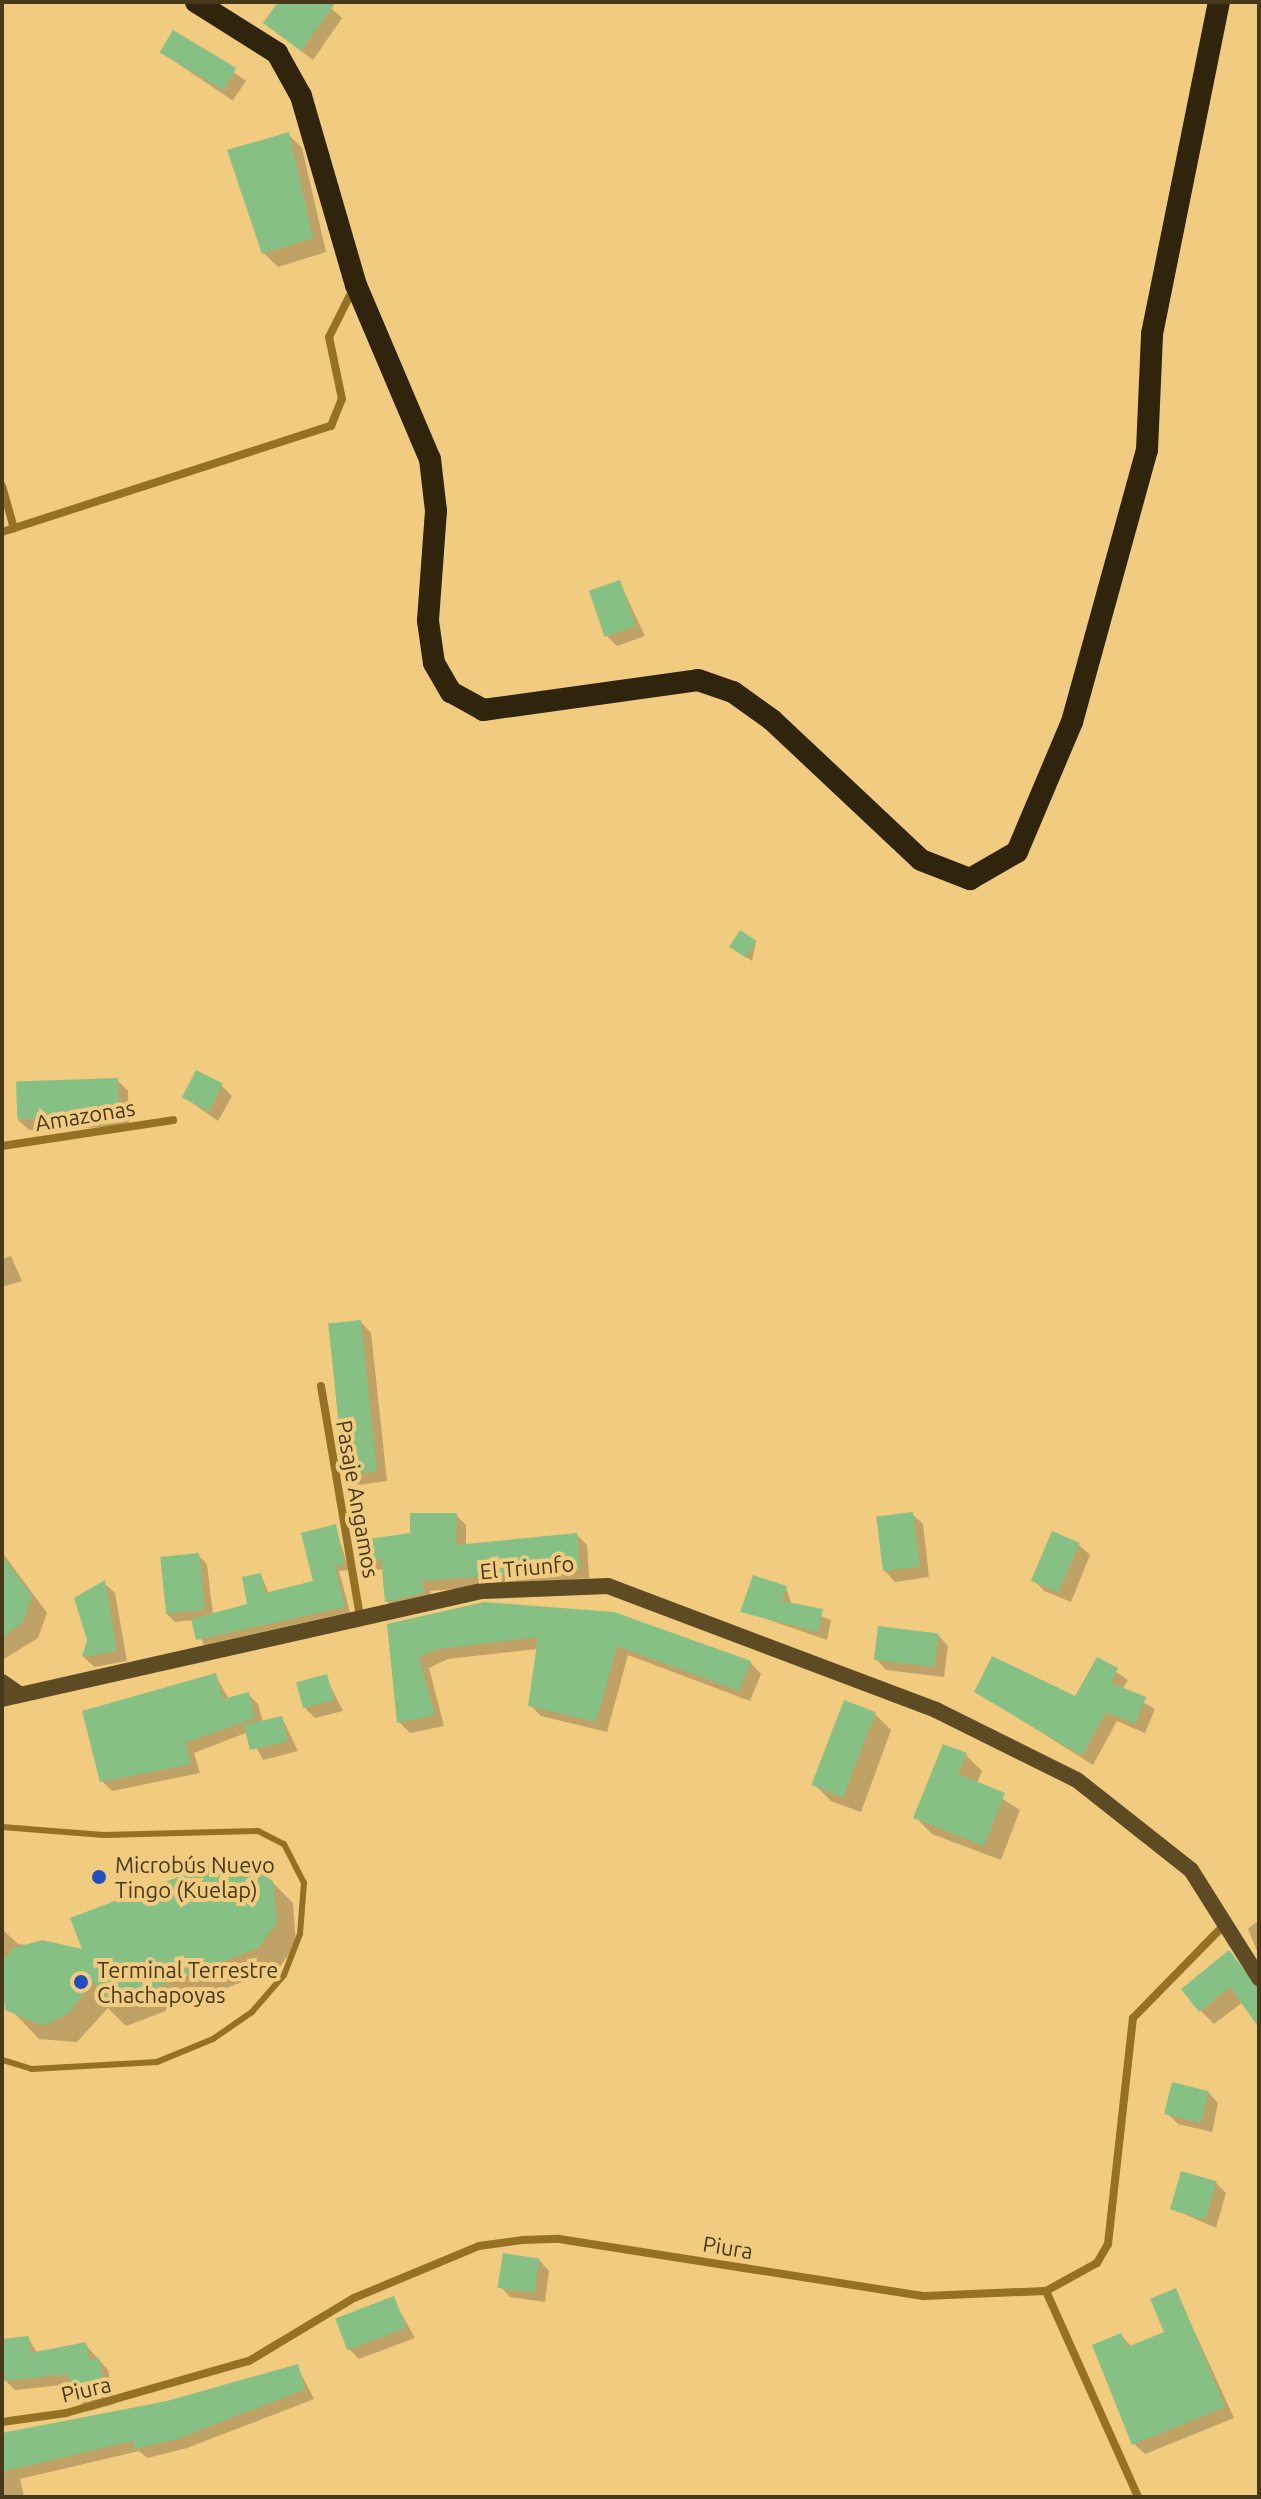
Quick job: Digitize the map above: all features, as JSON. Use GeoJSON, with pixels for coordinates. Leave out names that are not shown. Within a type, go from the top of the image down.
{"type":"FeatureCollection","features":[{"type":"Feature","properties":{"kind":"highway"},"geometry":{"type":"LineString","coordinates":[[196,2],[277,53],[301,96],[356,285],[430,459],[436,511],[428,621],[434,663],[451,692],[483,710],[698,680],[733,692],[772,720],[921,860],[970,879],[1017,852],[1072,722],[1147,450],[1152,334],[1219,2]]}},
{"type":"Feature","properties":{"kind":"main road","name":"El Triunfo"},"geometry":{"type":"LineString","coordinates":[[2,1699],[483,1591],[608,1586],[979,1728],[1077,1780],[1191,1870],[1223,1926],[1259,1978]]}},
{"type":"Feature","properties":{"kind":"main road"},"geometry":{"type":"LineString","coordinates":[[2,1682],[19,1694]]}},
{"type":"Feature","properties":{"kind":"street"},"geometry":{"type":"LineString","coordinates":[[2,532],[331,426],[342,399],[329,337],[356,285]]}},
{"type":"Feature","properties":{"kind":"street"},"geometry":{"type":"LineString","coordinates":[[2,486],[14,528]]}},
{"type":"Feature","properties":{"kind":"street","name":"Amazonas"},"geometry":{"type":"LineString","coordinates":[[2,1146],[173,1120]]}},
{"type":"Feature","properties":{"kind":"street","name":"Pasaje Angamos"},"geometry":{"type":"LineString","coordinates":[[321,1386],[360,1617]]}},
{"type":"Feature","properties":{"kind":"street","name":"Piura"},"geometry":{"type":"LineString","coordinates":[[2,2422],[66,2413],[249,2361],[354,2298],[479,2246],[522,2240],[559,2239],[925,2296],[1046,2291],[1097,2263],[1108,2244],[1133,2018],[1223,1926]]}},
{"type":"Feature","properties":{"kind":"street"},"geometry":{"type":"LineString","coordinates":[[1046,2291],[1138,2497]]}},
{"type":"Feature","properties":{"kind":"lane"},"geometry":{"type":"LineString","coordinates":[[2,1827],[104,1835],[258,1831],[284,1844],[304,1883],[300,1934],[284,1975],[252,2012],[213,2039],[157,2062],[32,2069],[2,2060]]}},
{"type":"Feature","properties":{"kind":"building"},"geometry":{"type":"Polygon","coordinates":[[[278,2],[336,2],[301,51],[263,23],[278,2]]]}},
{"type":"Feature","properties":{"kind":"building"},"geometry":{"type":"Polygon","coordinates":[[[173,30],[236,68],[223,90],[160,52],[173,30]]]}},
{"type":"Feature","properties":{"kind":"building"},"geometry":{"type":"Polygon","coordinates":[[[289,132],[313,238],[262,254],[227,150],[289,132]]]}},
{"type":"Feature","properties":{"kind":"building"},"geometry":{"type":"Polygon","coordinates":[[[620,580],[636,626],[605,637],[589,591],[620,580]]]}},
{"type":"Feature","properties":{"kind":"building"},"geometry":{"type":"Polygon","coordinates":[[[740,930],[757,941],[746,958],[729,947],[740,930]]]}},
{"type":"Feature","properties":{"kind":"building"},"geometry":{"type":"Polygon","coordinates":[[[196,1070],[223,1084],[209,1111],[182,1098],[196,1070]]]}},
{"type":"Feature","properties":{"kind":"building"},"geometry":{"type":"Polygon","coordinates":[[[118,1078],[119,1116],[17,1120],[16,1082],[118,1078]]]}},
{"type":"Feature","properties":{"kind":"building"},"geometry":{"type":"Polygon","coordinates":[[[361,1320],[377,1471],[344,1475],[328,1323],[361,1320]]]}},
{"type":"Feature","properties":{"kind":"building"},"geometry":{"type":"Polygon","coordinates":[[[913,1512],[920,1567],[883,1571],[876,1517],[913,1512]]]}},
{"type":"Feature","properties":{"kind":"building"},"geometry":{"type":"Polygon","coordinates":[[[410,1513],[457,1513],[456,1545],[577,1533],[580,1569],[422,1581],[424,1593],[385,1602],[381,1559],[358,1562],[354,1541],[410,1533],[410,1513]]]}},
{"type":"Feature","properties":{"kind":"building"},"geometry":{"type":"Polygon","coordinates":[[[336,1524],[344,1564],[335,1566],[345,1607],[196,1640],[191,1619],[247,1604],[242,1577],[261,1573],[265,1593],[313,1581],[301,1533],[336,1524]]]}},
{"type":"Feature","properties":{"kind":"building"},"geometry":{"type":"Polygon","coordinates":[[[1052,1531],[1080,1543],[1059,1592],[1031,1581],[1052,1531]]]}},
{"type":"Feature","properties":{"kind":"building"},"geometry":{"type":"Polygon","coordinates":[[[199,1553],[205,1610],[166,1614],[160,1557],[199,1553]]]}},
{"type":"Feature","properties":{"kind":"building"},"geometry":{"type":"Polygon","coordinates":[[[2,1555],[32,1596],[23,1622],[2,1638],[2,1555]]]}},
{"type":"Feature","properties":{"kind":"building"},"geometry":{"type":"Polygon","coordinates":[[[753,1575],[787,1586],[782,1601],[823,1609],[818,1632],[740,1612],[753,1575]]]}},
{"type":"Feature","properties":{"kind":"building"},"geometry":{"type":"Polygon","coordinates":[[[105,1580],[117,1651],[82,1657],[87,1640],[74,1598],[105,1580]]]}},
{"type":"Feature","properties":{"kind":"building"},"geometry":{"type":"Polygon","coordinates":[[[484,1602],[614,1612],[751,1661],[739,1691],[617,1646],[596,1722],[528,1706],[538,1637],[437,1649],[419,1657],[435,1715],[397,1723],[387,1624],[484,1602]]]}},
{"type":"Feature","properties":{"kind":"building"},"geometry":{"type":"Polygon","coordinates":[[[878,1626],[939,1633],[934,1667],[874,1660],[878,1626]]]}},
{"type":"Feature","properties":{"kind":"building"},"geometry":{"type":"Polygon","coordinates":[[[992,1656],[1075,1696],[1097,1657],[1118,1668],[1111,1683],[1146,1697],[1135,1724],[1106,1712],[1082,1756],[974,1692],[992,1656]]]}},
{"type":"Feature","properties":{"kind":"building"},"geometry":{"type":"Polygon","coordinates":[[[216,1673],[223,1699],[249,1692],[255,1718],[185,1743],[191,1764],[100,1782],[82,1711],[216,1673]]]}},
{"type":"Feature","properties":{"kind":"building"},"geometry":{"type":"Polygon","coordinates":[[[327,1674],[334,1700],[303,1708],[296,1682],[327,1674]]]}},
{"type":"Feature","properties":{"kind":"building"},"geometry":{"type":"Polygon","coordinates":[[[844,1700],[876,1712],[843,1797],[811,1785],[844,1700]]]}},
{"type":"Feature","properties":{"kind":"building"},"geometry":{"type":"Polygon","coordinates":[[[282,1716],[288,1741],[250,1750],[244,1725],[282,1716]]]}},
{"type":"Feature","properties":{"kind":"building"},"geometry":{"type":"Polygon","coordinates":[[[943,1744],[967,1753],[958,1774],[1005,1793],[984,1846],[913,1818],[943,1744]]]}},
{"type":"Feature","properties":{"kind":"building"},"geometry":{"type":"Polygon","coordinates":[[[223,1860],[241,1860],[273,1881],[277,1923],[258,1948],[104,2007],[94,1981],[68,2014],[43,2026],[5,2010],[2,1961],[14,1948],[42,1940],[82,1949],[70,1918],[223,1860]]]}},
{"type":"Feature","properties":{"kind":"building"},"geometry":{"type":"Polygon","coordinates":[[[1229,1950],[1259,1989],[1259,2028],[1230,1987],[1199,2012],[1181,1989],[1229,1950]]]}},
{"type":"Feature","properties":{"kind":"building"},"geometry":{"type":"Polygon","coordinates":[[[1172,2082],[1209,2091],[1201,2123],[1164,2114],[1172,2082]]]}},
{"type":"Feature","properties":{"kind":"building"},"geometry":{"type":"Polygon","coordinates":[[[1181,2171],[1217,2181],[1206,2220],[1170,2209],[1181,2171]]]}},
{"type":"Feature","properties":{"kind":"building"},"geometry":{"type":"Polygon","coordinates":[[[503,2253],[540,2259],[534,2293],[498,2288],[503,2253]]]}},
{"type":"Feature","properties":{"kind":"building"},"geometry":{"type":"Polygon","coordinates":[[[1176,2288],[1225,2407],[1132,2445],[1092,2345],[1121,2333],[1127,2347],[1164,2332],[1150,2299],[1176,2288]]]}},
{"type":"Feature","properties":{"kind":"building"},"geometry":{"type":"Polygon","coordinates":[[[394,2296],[406,2328],[347,2350],[335,2319],[394,2296]]]}},
{"type":"Feature","properties":{"kind":"building"},"geometry":{"type":"Polygon","coordinates":[[[29,2336],[30,2353],[86,2342],[89,2360],[99,2358],[106,2394],[75,2403],[68,2374],[3,2381],[2,2339],[29,2336]]]}},
{"type":"Feature","properties":{"kind":"building"},"geometry":{"type":"Polygon","coordinates":[[[298,2364],[305,2389],[177,2439],[135,2449],[133,2441],[2,2472],[2,2433],[167,2401],[298,2364]]]}},
{"type":"Feature","properties":{"kind":"place","name":"Microbús Nuevo Tingo (Kuelap)"},"geometry":{"type":"Point","coordinates":[99,1877]}},
{"type":"Feature","properties":{"kind":"place","name":"Terminal Terrestre Chachapoyas"},"geometry":{"type":"Point","coordinates":[81,1982]}}]}
